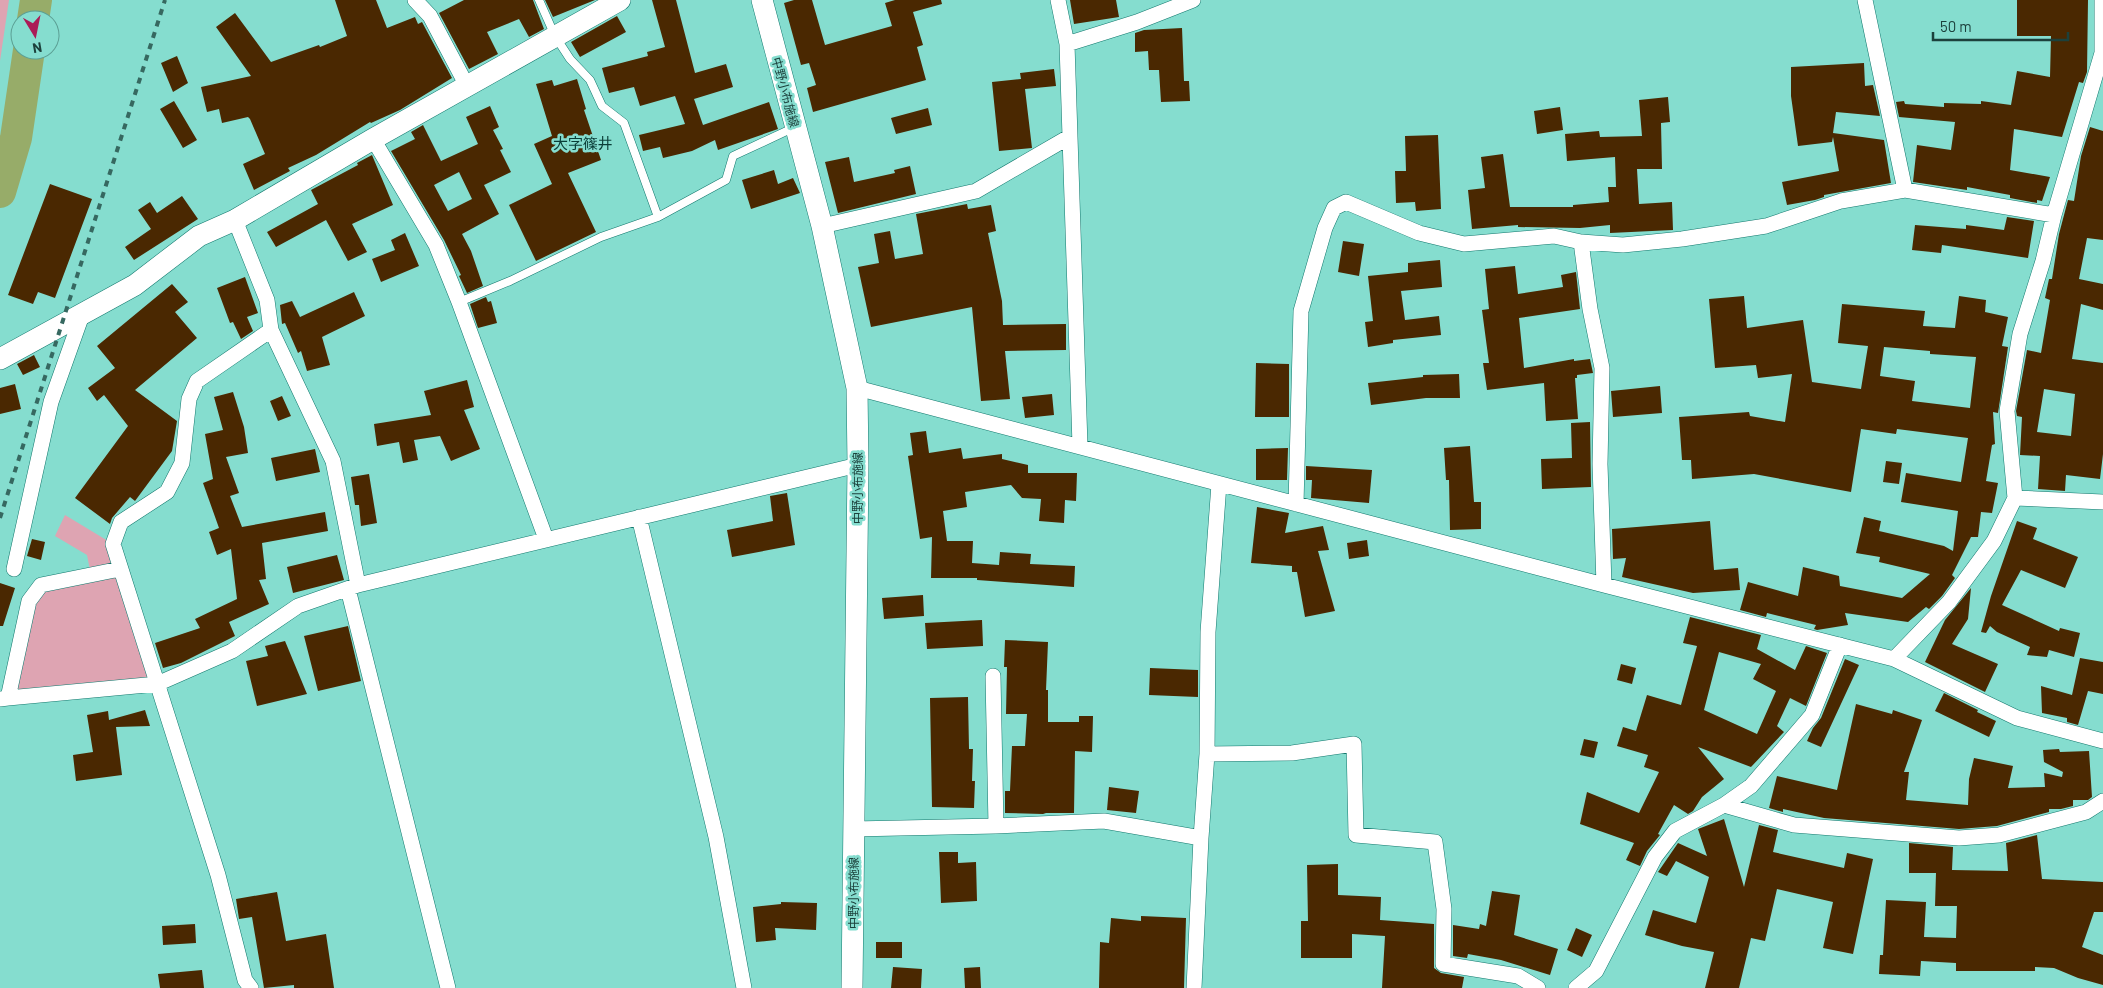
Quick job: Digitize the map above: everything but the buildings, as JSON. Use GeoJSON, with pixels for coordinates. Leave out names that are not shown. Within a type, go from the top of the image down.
{"type":"FeatureCollection","features":[{"type":"Feature","properties":{"kind":"main road"},"geometry":{"type":"LineString","coordinates":[[0,359],[135,285],[199,236],[235,220],[373,139],[620,0]]}},
{"type":"Feature","properties":{"kind":"main road","name":"中野小布施線"},"geometry":{"type":"LineString","coordinates":[[762,0],[822,226],[857,388],[858,465],[852,988]]}},
{"type":"Feature","properties":{"kind":"street"},"geometry":{"type":"LineString","coordinates":[[415,0],[430,16],[467,86]]}},
{"type":"Feature","properties":{"kind":"street"},"geometry":{"type":"LineString","coordinates":[[1058,0],[1067,44],[1080,446]]}},
{"type":"Feature","properties":{"kind":"street"},"geometry":{"type":"LineString","coordinates":[[1067,44],[1137,22],[1193,0]]}},
{"type":"Feature","properties":{"kind":"street"},"geometry":{"type":"LineString","coordinates":[[1865,0],[1905,190]]}},
{"type":"Feature","properties":{"kind":"street"},"geometry":{"type":"LineString","coordinates":[[1894,659],[1949,602],[1994,541],[2016,498],[2007,411],[2020,334],[2043,261],[2054,214],[2102,53],[2102,0]]}},
{"type":"Feature","properties":{"kind":"street"},"geometry":{"type":"LineString","coordinates":[[822,226],[976,191],[1069,137]]}},
{"type":"Feature","properties":{"kind":"street"},"geometry":{"type":"LineString","coordinates":[[373,139],[436,245],[459,302],[546,539]]}},
{"type":"Feature","properties":{"kind":"street"},"geometry":{"type":"LineString","coordinates":[[1296,504],[1301,311],[1325,228],[1334,208],[1346,202],[1419,233],[1464,244],[1554,236],[1581,242],[1623,245],[1682,239],[1766,226],[1841,201],[1905,190],[2054,214]]}},
{"type":"Feature","properties":{"kind":"street"},"geometry":{"type":"LineString","coordinates":[[235,220],[267,300],[271,330],[333,461],[353,587],[448,988]]}},
{"type":"Feature","properties":{"kind":"street"},"geometry":{"type":"LineString","coordinates":[[1581,242],[1590,309],[1602,368],[1600,464],[1604,585]]}},
{"type":"Feature","properties":{"kind":"street"},"geometry":{"type":"LineString","coordinates":[[14,569],[51,402],[82,315]]}},
{"type":"Feature","properties":{"kind":"street"},"geometry":{"type":"LineString","coordinates":[[251,988],[245,980],[218,875],[113,544],[121,522],[167,492],[182,463],[188,399],[197,381],[271,330]]}},
{"type":"Feature","properties":{"kind":"street"},"geometry":{"type":"LineString","coordinates":[[857,388],[1604,585],[1894,659],[2017,718],[2103,742]]}},
{"type":"Feature","properties":{"kind":"street"},"geometry":{"type":"LineString","coordinates":[[120,569],[41,585],[29,601],[4,698],[157,684],[232,651],[298,606],[353,587],[858,465]]}},
{"type":"Feature","properties":{"kind":"street"},"geometry":{"type":"LineString","coordinates":[[1194,988],[1207,754],[1208,632],[1219,484]]}},
{"type":"Feature","properties":{"kind":"street"},"geometry":{"type":"LineString","coordinates":[[2016,498],[2103,502]]}},
{"type":"Feature","properties":{"kind":"street"},"geometry":{"type":"LineString","coordinates":[[639,517],[716,837],[744,988]]}},
{"type":"Feature","properties":{"kind":"street"},"geometry":{"type":"LineString","coordinates":[[1576,988],[1596,971],[1655,857],[1675,831],[1724,805],[1751,786],[1812,715],[1840,645]]}},
{"type":"Feature","properties":{"kind":"street"},"geometry":{"type":"LineString","coordinates":[[993,676],[996,826]]}},
{"type":"Feature","properties":{"kind":"street"},"geometry":{"type":"LineString","coordinates":[[1207,754],[1292,753],[1354,744],[1356,835],[1435,842],[1444,909],[1443,964],[1518,976],[1538,988]]}},
{"type":"Feature","properties":{"kind":"street"},"geometry":{"type":"LineString","coordinates":[[1724,805],[1794,825],[1959,838],[1999,835],[2086,812],[2103,802]]}},
{"type":"Feature","properties":{"kind":"street"},"geometry":{"type":"LineString","coordinates":[[853,829],[996,826],[1104,820],[1201,838]]}},
{"type":"Feature","properties":{"kind":"lane"},"geometry":{"type":"LineString","coordinates":[[539,0],[555,36],[570,59],[590,80],[602,106],[624,123],[658,217]]}},
{"type":"Feature","properties":{"kind":"lane"},"geometry":{"type":"LineString","coordinates":[[459,302],[510,281],[601,237],[658,217],[726,180],[733,156],[795,127]]}},
{"type":"Feature","properties":{"kind":"shaded area"},"geometry":{"type":"Polygon","coordinates":[[[0,0],[9,0],[0,61],[0,0]]]}},
{"type":"Feature","properties":{"kind":"shaded area"},"geometry":{"type":"Polygon","coordinates":[[[65,515],[113,544],[157,684],[8,698],[41,585],[91,575],[87,555],[55,536],[65,515]]]}},
{"type":"Feature","properties":{"kind":"waterway"},"geometry":{"type":"LineString","coordinates":[[34,10],[36,0]]}},
{"type":"Feature","properties":{"kind":"waterway"},"geometry":{"type":"LineString","coordinates":[[0,192],[16,138],[28,60]]}},
{"type":"Feature","properties":{"kind":"railway"},"geometry":{"type":"LineString","coordinates":[[0,518],[165,0]]}},
{"type":"Feature","properties":{"kind":"district","name":"大字篠井"},"geometry":{"type":"Point","coordinates":[583,143]}}]}
